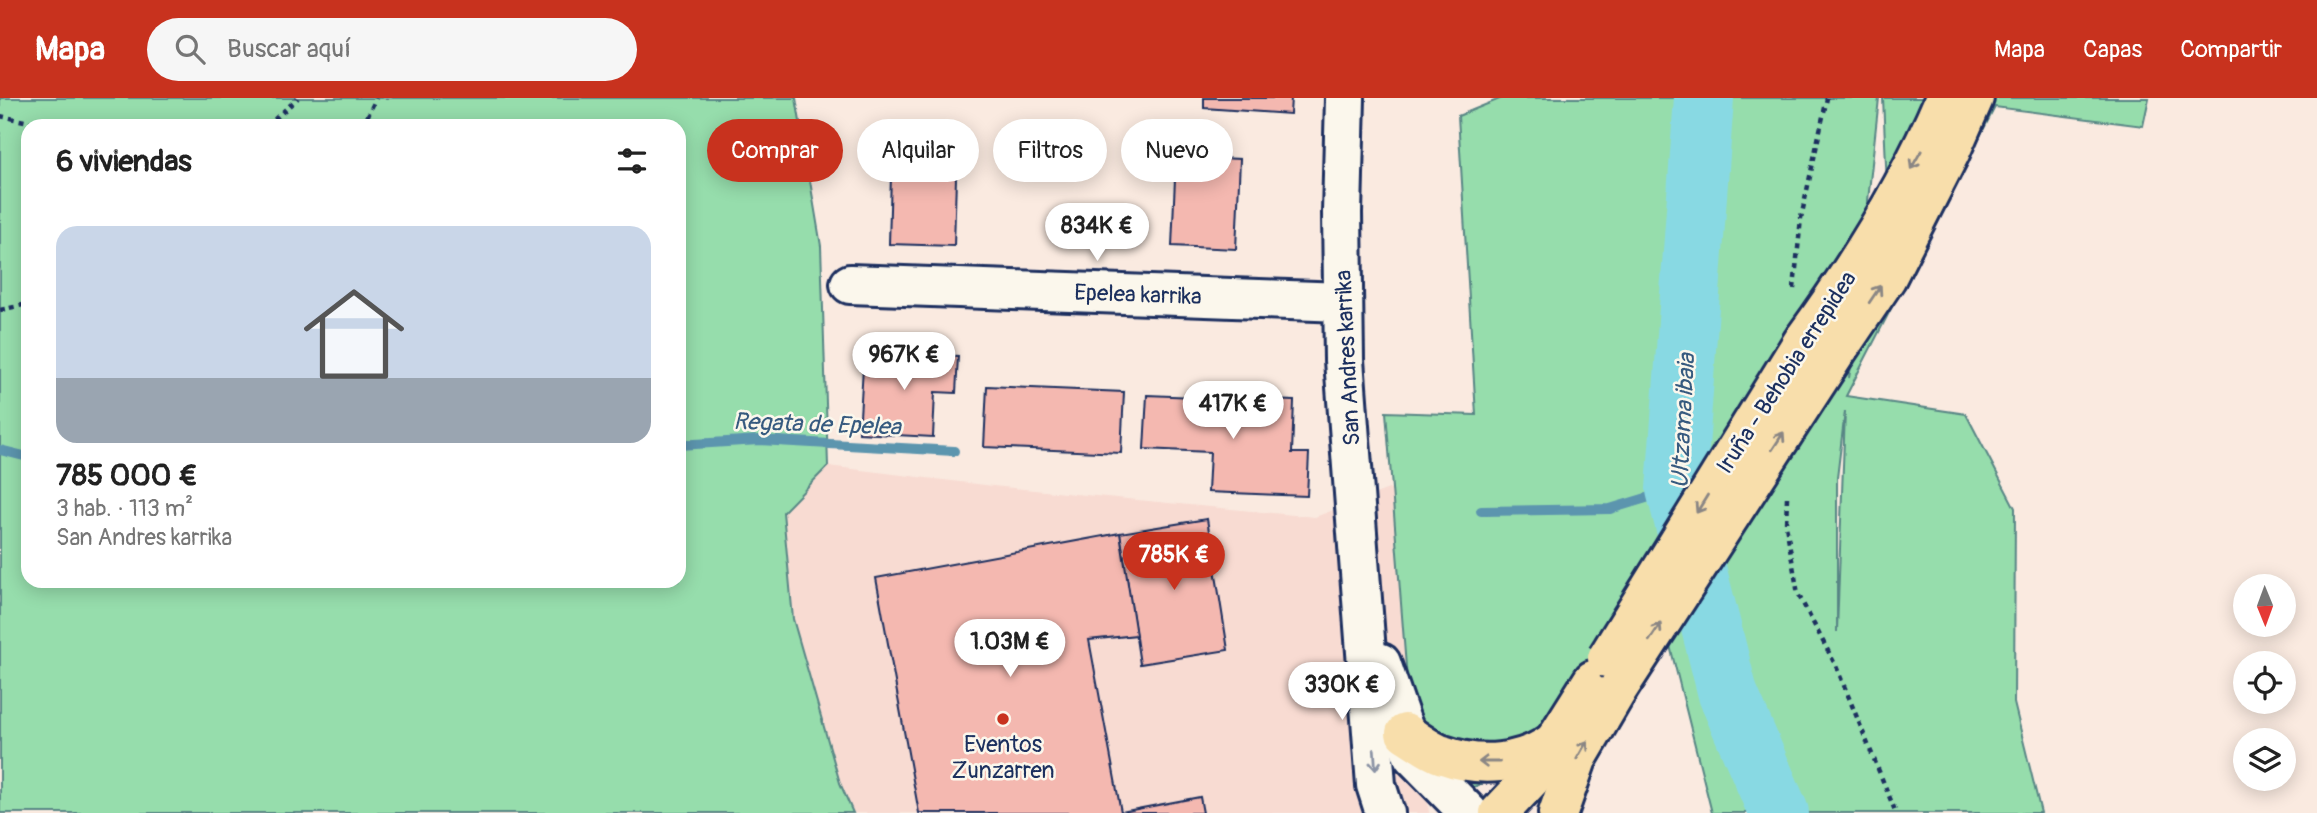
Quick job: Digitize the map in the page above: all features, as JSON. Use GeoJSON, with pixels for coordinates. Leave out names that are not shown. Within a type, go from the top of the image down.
{"type":"FeatureCollection","features":[{"type":"Feature","properties":{"kind":"highway","name":"Iruña - Behobia errepidea"},"geometry":{"type":"LineString","coordinates":[[1820,346],[1825,311],[1928,140],[1945,98]]}},
{"type":"Feature","properties":{"kind":"highway","name":"Iruña - Behobia errepidea"},"geometry":{"type":"LineString","coordinates":[[1499,813],[1530,780],[1552,743],[1605,685],[1820,346],[1887,277],[1951,153],[1974,98]]}},
{"type":"Feature","properties":{"kind":"highway","name":"Iruña - Behobia errepidea"},"geometry":{"type":"LineString","coordinates":[[1558,813],[1605,685]]}},
{"type":"Feature","properties":{"kind":"highway"},"geometry":{"type":"LineString","coordinates":[[1405,733],[1442,755],[1486,764],[1536,755],[1552,743]]}},
{"type":"Feature","properties":{"kind":"street","name":"San Andres karrika"},"geometry":{"type":"LineString","coordinates":[[1345,98],[1342,213],[1344,360],[1365,618]]}},
{"type":"Feature","properties":{"kind":"street","name":"Epelea karrika"},"geometry":{"type":"LineString","coordinates":[[849,284],[1343,302]]}},
{"type":"Feature","properties":{"kind":"street"},"geometry":{"type":"LineString","coordinates":[[1365,618],[1413,756],[1469,813]]}},
{"type":"Feature","properties":{"kind":"street"},"geometry":{"type":"LineString","coordinates":[[1365,618],[1376,785],[1385,813]]}},
{"type":"Feature","properties":{"kind":"path"},"geometry":{"type":"LineString","coordinates":[[275,119],[298,98]]}},
{"type":"Feature","properties":{"kind":"path"},"geometry":{"type":"LineString","coordinates":[[366,119],[376,98]]}},
{"type":"Feature","properties":{"kind":"path"},"geometry":{"type":"LineString","coordinates":[[1794,291],[1801,218],[1827,98]]}},
{"type":"Feature","properties":{"kind":"path"},"geometry":{"type":"LineString","coordinates":[[0,116],[21,120]]}},
{"type":"Feature","properties":{"kind":"path"},"geometry":{"type":"LineString","coordinates":[[0,310],[21,305]]}},
{"type":"Feature","properties":{"kind":"path"},"geometry":{"type":"LineString","coordinates":[[1787,488],[1786,525],[1798,594],[1836,666],[1896,813]]}},
{"type":"Feature","properties":{"kind":"shaded area"},"geometry":{"type":"Polygon","coordinates":[[[726,465],[828,466],[993,486],[1315,517],[1394,487],[1429,813],[725,813],[726,465]]]}},
{"type":"Feature","properties":{"kind":"green space"},"geometry":{"type":"Polygon","coordinates":[[[0,98],[796,98],[800,119],[707,119],[707,182],[810,182],[821,246],[828,466],[783,512],[793,619],[840,783],[853,813],[0,813],[0,98]]]}},
{"type":"Feature","properties":{"kind":"green space"},"geometry":{"type":"Polygon","coordinates":[[[1502,98],[1879,98],[1849,378],[1868,267],[1888,209],[1883,98],[2149,98],[2143,126],[1995,107],[1846,396],[1966,414],[2015,508],[2014,703],[2041,813],[1712,813],[1648,558],[1593,680],[1537,730],[1509,773],[1461,792],[1413,756],[1386,412],[1476,415],[1458,116],[1502,98]],[[1845,411],[1837,478],[1837,631],[1845,411]]]}},
{"type":"Feature","properties":{"kind":"building"},"geometry":{"type":"Polygon","coordinates":[[[1204,98],[1291,98],[1290,114],[1204,108],[1204,98]]]}},
{"type":"Feature","properties":{"kind":"building"},"geometry":{"type":"Polygon","coordinates":[[[1233,159],[1240,159],[1236,249],[1172,246],[1175,182],[1233,182],[1233,159]]]}},
{"type":"Feature","properties":{"kind":"building"},"geometry":{"type":"Polygon","coordinates":[[[891,182],[956,182],[954,246],[889,244],[891,182]]]}},
{"type":"Feature","properties":{"kind":"building"},"geometry":{"type":"Polygon","coordinates":[[[864,351],[958,356],[956,393],[935,392],[933,437],[859,433],[864,351]]]}},
{"type":"Feature","properties":{"kind":"building"},"geometry":{"type":"Polygon","coordinates":[[[987,386],[1124,392],[1121,453],[984,447],[987,386]]]}},
{"type":"Feature","properties":{"kind":"building"},"geometry":{"type":"Polygon","coordinates":[[[1147,395],[1294,401],[1292,453],[1309,453],[1307,496],[1208,492],[1210,452],[1144,449],[1147,395]]]}},
{"type":"Feature","properties":{"kind":"building"},"geometry":{"type":"Polygon","coordinates":[[[1207,519],[1228,650],[1140,664],[1120,533],[1207,519]]]}},
{"type":"Feature","properties":{"kind":"building","name":"Eventos Zunzarren"},"geometry":{"type":"Polygon","coordinates":[[[1120,533],[1136,635],[1089,640],[1121,812],[1200,797],[1203,813],[919,813],[876,578],[1120,533]]]}},
{"type":"Feature","properties":{"kind":"waterway","name":"Ultzama ibaia"},"geometry":{"type":"LineString","coordinates":[[1704,98],[1676,489],[1728,694],[1779,813]]}},
{"type":"Feature","properties":{"kind":"waterway","name":"Regata de Epelea"},"geometry":{"type":"LineString","coordinates":[[686,445],[759,440],[954,451]]}},
{"type":"Feature","properties":{"kind":"waterway","name":"Regata de Epelea"},"geometry":{"type":"LineString","coordinates":[[0,450],[21,455]]}},
{"type":"Feature","properties":{"kind":"waterway","name":"Regata de Epelea"},"geometry":{"type":"LineString","coordinates":[[1481,511],[1610,509],[1676,489]]}},
{"type":"Feature","properties":{"kind":"place","name":"Eventos Zunzarren"},"geometry":{"type":"Point","coordinates":[1003,719]}}]}
